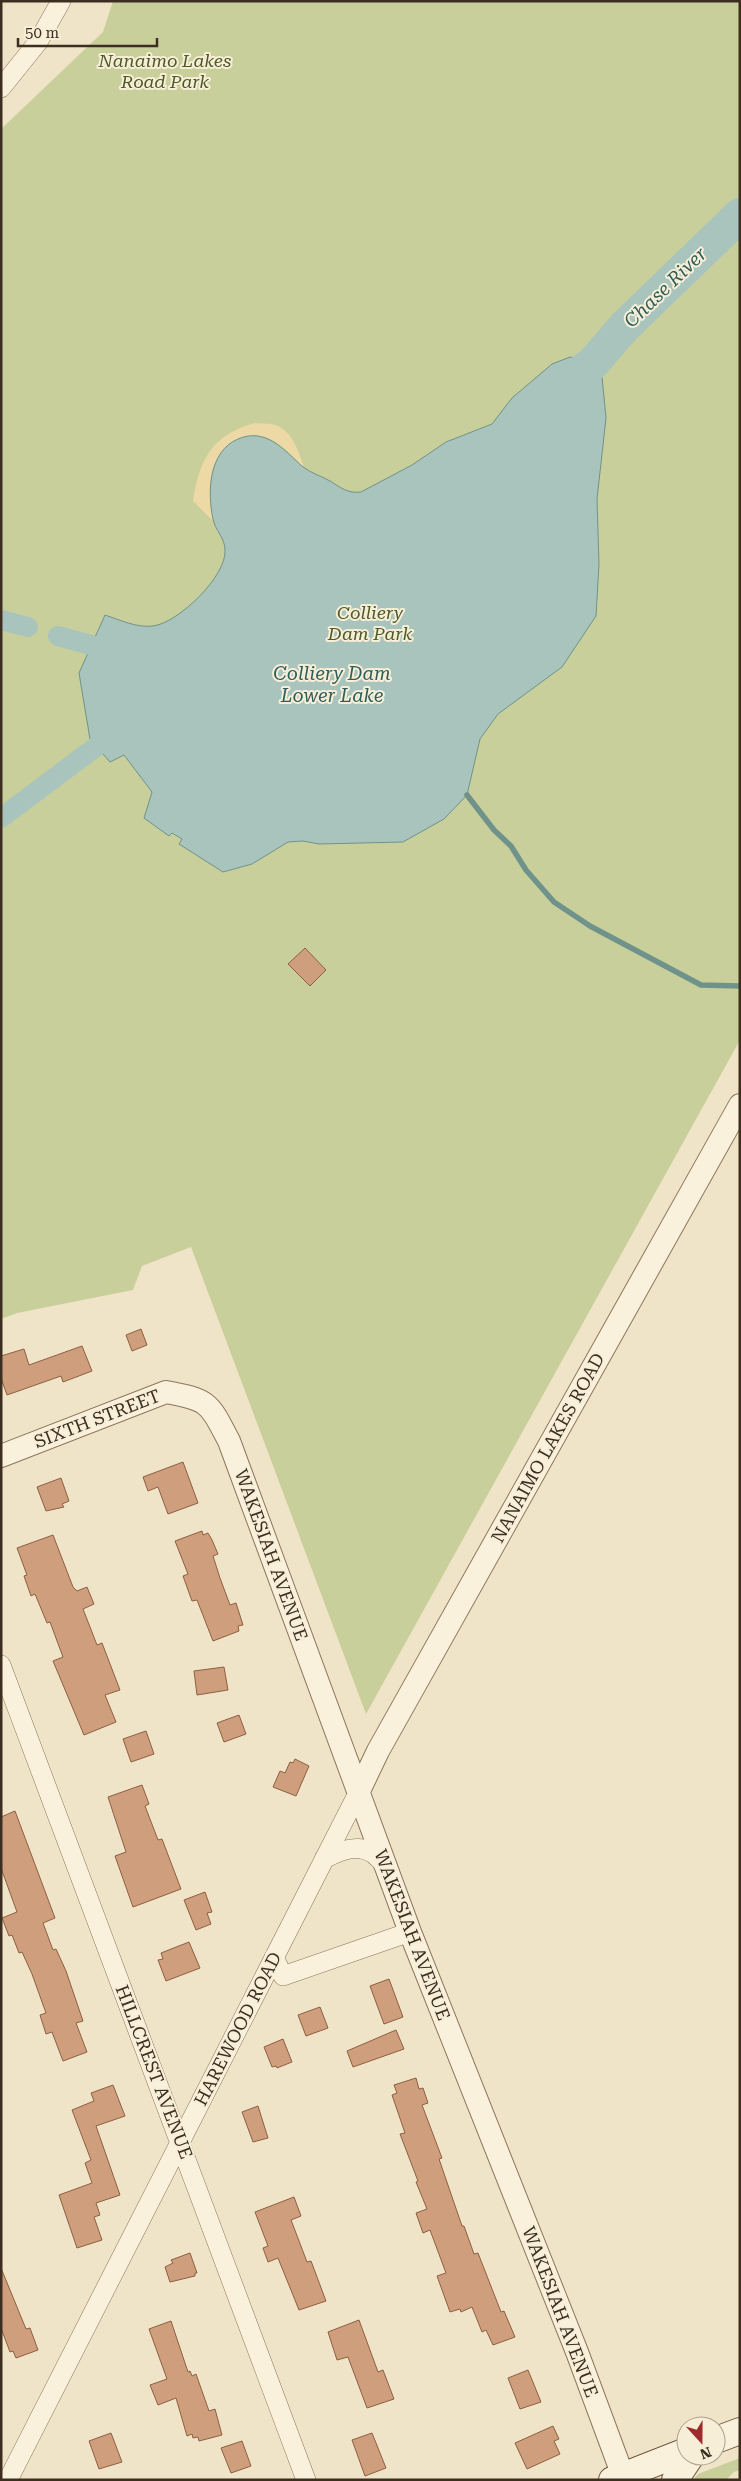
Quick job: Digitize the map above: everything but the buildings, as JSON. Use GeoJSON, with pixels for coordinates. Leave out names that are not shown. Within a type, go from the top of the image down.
{"type":"FeatureCollection","features":[{"type":"Feature","properties":{"kind":"main road"},"geometry":{"type":"LineString","coordinates":[[726,2436],[740,2431]]}},
{"type":"Feature","properties":{"kind":"main road"},"geometry":{"type":"LineString","coordinates":[[620,2478],[676,2455]]}},
{"type":"Feature","properties":{"kind":"main road"},"geometry":{"type":"LineString","coordinates":[[675,2480],[684,2466]]}},
{"type":"Feature","properties":{"kind":"street"},"geometry":{"type":"LineString","coordinates":[[1,88],[38,42],[61,1]]}},
{"type":"Feature","properties":{"kind":"street","name":"NANAIMO LAKES ROAD"},"geometry":{"type":"LineString","coordinates":[[358,1793],[378,1751],[740,1105]]}},
{"type":"Feature","properties":{"kind":"street","name":"SIXTH STREET"},"geometry":{"type":"LineString","coordinates":[[1,1456],[166,1392],[194,1397]]}},
{"type":"Feature","properties":{"kind":"street","name":"WAKESIAH AVENUE"},"geometry":{"type":"LineString","coordinates":[[194,1397],[212,1409],[229,1441],[410,1932],[577,2352],[620,2478]]}},
{"type":"Feature","properties":{"kind":"street","name":"HILLCREST AVENUE"},"geometry":{"type":"LineString","coordinates":[[1,1665],[306,2480]]}},
{"type":"Feature","properties":{"kind":"street","name":"HAREWOOD ROAD"},"geometry":{"type":"LineString","coordinates":[[7,2480],[358,1793]]}},
{"type":"Feature","properties":{"kind":"street"},"geometry":{"type":"LineString","coordinates":[[324,1859],[345,1850],[360,1849],[376,1855],[387,1870]]}},
{"type":"Feature","properties":{"kind":"street"},"geometry":{"type":"LineString","coordinates":[[274,1957],[283,1976],[410,1932]]}},
{"type":"Feature","properties":{"kind":"street"},"geometry":{"type":"LineString","coordinates":[[1,2465],[7,2480]]}},
{"type":"Feature","properties":{"kind":"green space","name":"Colliery Dam Park"},"geometry":{"type":"Polygon","coordinates":[[[113,1],[740,1],[740,1040],[366,1714],[191,1247],[142,1266],[133,1290],[17,1313],[1,1319],[1,129],[103,32],[113,1]]]}},
{"type":"Feature","properties":{"kind":"green space"},"geometry":{"type":"Polygon","coordinates":[[[740,2458],[740,2470],[734,2472],[726,2480],[693,2480],[698,2474],[719,2466],[726,2466],[726,2463],[740,2458]]]}},
{"type":"Feature","properties":{"kind":"sand"},"geometry":{"type":"Polygon","coordinates":[[[255,423],[276,425],[287,432],[294,443],[304,468],[285,449],[272,440],[251,436],[241,438],[232,443],[224,449],[218,458],[211,478],[210,489],[213,521],[193,501],[199,473],[204,461],[210,450],[228,434],[255,423]]]}},
{"type":"Feature","properties":{"kind":"water","name":"Colliery Dam Lower Lake"},"geometry":{"type":"Polygon","coordinates":[[[570,357],[593,363],[602,377],[606,418],[597,499],[599,564],[596,616],[562,667],[498,714],[480,739],[467,795],[444,819],[403,842],[319,844],[303,841],[288,842],[252,864],[223,872],[179,844],[182,839],[172,833],[169,836],[144,818],[152,792],[124,755],[110,762],[90,739],[79,673],[105,615],[141,626],[153,626],[175,617],[210,585],[224,561],[225,550],[213,519],[211,508],[212,473],[221,453],[228,445],[248,436],[266,438],[274,442],[309,471],[344,489],[352,492],[361,492],[412,465],[446,442],[492,424],[512,398],[552,364],[570,357]]]}},
{"type":"Feature","properties":{"kind":"waterway","name":"Chase River"},"geometry":{"type":"LineString","coordinates":[[557,391],[593,363],[624,327],[740,215]]}},
{"type":"Feature","properties":{"kind":"waterway"},"geometry":{"type":"LineString","coordinates":[[1,620],[28,627]]}},
{"type":"Feature","properties":{"kind":"waterway"},"geometry":{"type":"LineString","coordinates":[[58,636],[91,645]]}},
{"type":"Feature","properties":{"kind":"waterway","name":"Chase River"},"geometry":{"type":"LineString","coordinates":[[1,818],[97,746]]}},
{"type":"Feature","properties":{"kind":"waterway"},"geometry":{"type":"LineString","coordinates":[[467,795],[494,830],[511,846],[526,870],[554,902],[590,926],[701,985],[740,986]]}},
{"type":"Feature","properties":{"kind":"park label","name":"Nanaimo Lakes Road Park"},"geometry":{"type":"Point","coordinates":[165,71]}}]}
